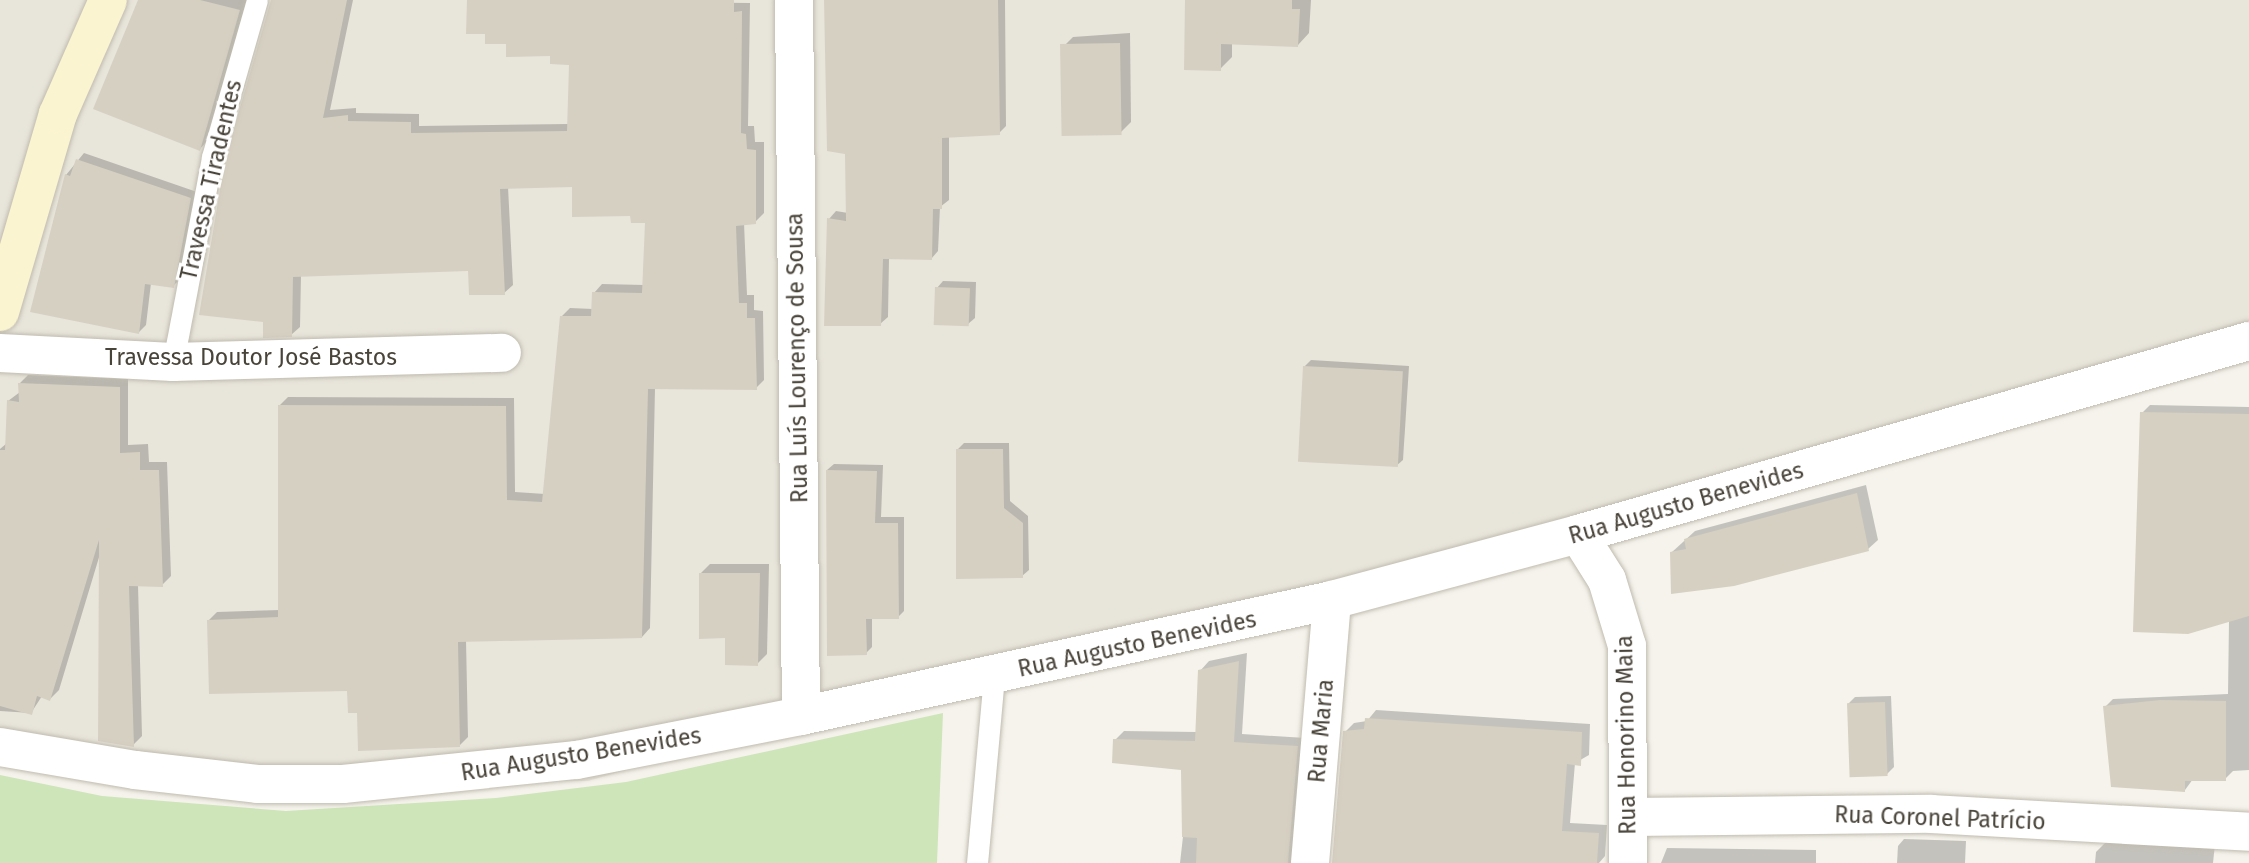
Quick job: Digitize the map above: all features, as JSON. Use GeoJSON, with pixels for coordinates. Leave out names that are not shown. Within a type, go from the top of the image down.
{"type":"FeatureCollection","features":[{"type":"Feature","properties":{"kind":"main road"},"geometry":{"type":"LineString","coordinates":[[0,312],[58,114],[108,0]]}},
{"type":"Feature","properties":{"kind":"street","name":"Rua Luís Lourenço de Sousa"},"geometry":{"type":"LineString","coordinates":[[794,0],[801,716]]}},
{"type":"Feature","properties":{"kind":"street","name":"Rua Augusto Benevides"},"geometry":{"type":"LineString","coordinates":[[0,747],[135,770],[257,784],[343,784],[577,760],[801,716],[1332,600],[1578,534],[2249,341]]}},
{"type":"Feature","properties":{"kind":"street","name":"Travessa Doutor José Bastos"},"geometry":{"type":"LineString","coordinates":[[0,353],[173,362],[502,353]]}},
{"type":"Feature","properties":{"kind":"street","name":"Rua Honorino Maia"},"geometry":{"type":"LineString","coordinates":[[1578,534],[1607,580],[1628,646],[1631,817],[1628,863]]}},
{"type":"Feature","properties":{"kind":"street","name":"Rua Maria"},"geometry":{"type":"LineString","coordinates":[[1310,863],[1332,600]]}},
{"type":"Feature","properties":{"kind":"street","name":"Rua Coronel Patrício"},"geometry":{"type":"LineString","coordinates":[[1631,817],[1931,814],[2249,832]]}},
{"type":"Feature","properties":{"kind":"lane","name":"Travessa Tiradentes"},"geometry":{"type":"LineString","coordinates":[[173,362],[212,157],[257,0]]}},
{"type":"Feature","properties":{"kind":"lane"},"geometry":{"type":"LineString","coordinates":[[977,863],[994,675]]}},
{"type":"Feature","properties":{"kind":"shaded area"},"geometry":{"type":"Polygon","coordinates":[[[0,0],[2249,0],[2249,347],[785,724],[588,781],[152,779],[0,756],[0,0]]]}},
{"type":"Feature","properties":{"kind":"green space"},"geometry":{"type":"Polygon","coordinates":[[[943,713],[937,863],[0,863],[0,775],[102,796],[286,811],[496,798],[626,782],[943,713]]]}},
{"type":"Feature","properties":{"kind":"building"},"geometry":{"type":"Polygon","coordinates":[[[138,0],[200,0],[240,10],[200,151],[93,109],[138,0]]]}},
{"type":"Feature","properties":{"kind":"building"},"geometry":{"type":"Polygon","coordinates":[[[271,0],[347,0],[323,118],[348,115],[348,121],[411,122],[411,133],[567,131],[569,65],[550,64],[550,56],[506,57],[506,44],[485,44],[485,34],[466,34],[467,0],[734,0],[734,12],[742,11],[741,133],[746,134],[747,149],[756,150],[756,224],[736,226],[739,303],[747,303],[747,318],[755,318],[757,390],[648,389],[642,638],[458,642],[460,747],[358,751],[357,713],[348,713],[347,691],[209,694],[207,620],[278,617],[278,405],[506,406],[507,500],[542,502],[560,316],[591,316],[592,292],[642,293],[645,223],[631,223],[630,216],[572,217],[572,187],[500,189],[505,295],[469,295],[468,271],[293,277],[292,337],[263,338],[263,322],[199,315],[225,160],[271,0]]]}},
{"type":"Feature","properties":{"kind":"building"},"geometry":{"type":"Polygon","coordinates":[[[824,0],[998,0],[1000,135],[942,138],[942,209],[933,209],[932,260],[883,259],[881,326],[824,326],[827,218],[846,221],[845,154],[827,151],[824,0]]]}},
{"type":"Feature","properties":{"kind":"building"},"geometry":{"type":"Polygon","coordinates":[[[1185,0],[1292,0],[1292,9],[1300,9],[1298,47],[1221,44],[1221,71],[1184,70],[1185,0]]]}},
{"type":"Feature","properties":{"kind":"building"},"geometry":{"type":"Polygon","coordinates":[[[1120,43],[1122,135],[1062,136],[1060,44],[1120,43]]]}},
{"type":"Feature","properties":{"kind":"building"},"geometry":{"type":"Polygon","coordinates":[[[76,159],[191,198],[174,288],[145,284],[139,334],[30,312],[65,174],[70,176],[76,159]]]}},
{"type":"Feature","properties":{"kind":"building"},"geometry":{"type":"Polygon","coordinates":[[[935,287],[970,288],[969,326],[934,325],[935,287]]]}},
{"type":"Feature","properties":{"kind":"building"},"geometry":{"type":"Polygon","coordinates":[[[1303,366],[1403,371],[1398,467],[1298,462],[1303,366]]]}},
{"type":"Feature","properties":{"kind":"building"},"geometry":{"type":"Polygon","coordinates":[[[18,383],[120,387],[120,453],[140,452],[140,470],[159,470],[163,587],[129,586],[134,747],[98,741],[99,540],[50,701],[37,696],[32,715],[0,706],[0,450],[5,450],[7,400],[19,402],[18,383]]]}},
{"type":"Feature","properties":{"kind":"building"},"geometry":{"type":"Polygon","coordinates":[[[2140,412],[2249,414],[2249,616],[2188,634],[2133,632],[2140,412]]]}},
{"type":"Feature","properties":{"kind":"building"},"geometry":{"type":"Polygon","coordinates":[[[956,449],[1003,449],[1004,508],[1023,523],[1023,578],[956,579],[956,449]]]}},
{"type":"Feature","properties":{"kind":"building"},"geometry":{"type":"Polygon","coordinates":[[[826,470],[877,471],[875,523],[898,523],[899,619],[866,619],[867,655],[827,656],[826,470]]]}},
{"type":"Feature","properties":{"kind":"building"},"geometry":{"type":"Polygon","coordinates":[[[1857,493],[1869,551],[1734,586],[1671,594],[1670,552],[1686,549],[1684,539],[1857,493]]]}},
{"type":"Feature","properties":{"kind":"building"},"geometry":{"type":"Polygon","coordinates":[[[699,573],[760,573],[758,666],[725,665],[725,638],[699,639],[699,573]]]}},
{"type":"Feature","properties":{"kind":"building"},"geometry":{"type":"Polygon","coordinates":[[[1239,661],[1234,742],[1298,746],[1288,863],[1196,863],[1197,838],[1182,837],[1181,770],[1112,763],[1113,739],[1195,741],[1198,670],[1239,661]]]}},
{"type":"Feature","properties":{"kind":"building"},"geometry":{"type":"Polygon","coordinates":[[[2160,700],[2226,701],[2226,781],[2185,781],[2185,792],[2111,787],[2103,706],[2160,700]]]}},
{"type":"Feature","properties":{"kind":"building"},"geometry":{"type":"Polygon","coordinates":[[[1885,702],[1888,776],[1850,777],[1847,703],[1885,702]]]}},
{"type":"Feature","properties":{"kind":"building"},"geometry":{"type":"Polygon","coordinates":[[[1365,718],[1582,732],[1581,766],[1567,764],[1562,831],[1599,833],[1597,863],[1332,863],[1343,731],[1364,729],[1365,718]]]}}]}
